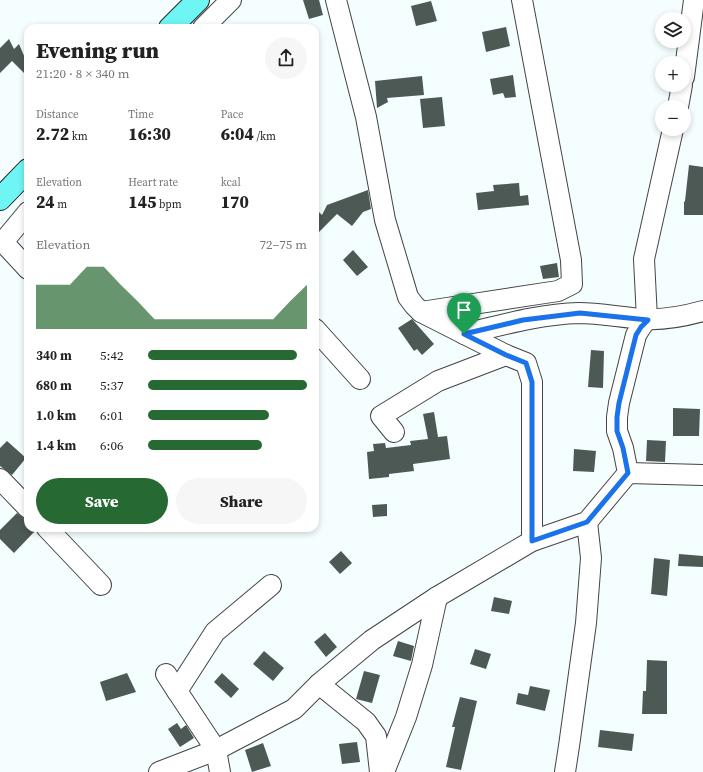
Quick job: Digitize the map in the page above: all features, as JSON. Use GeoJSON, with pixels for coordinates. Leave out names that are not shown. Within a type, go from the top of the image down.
{"type":"FeatureCollection","features":[{"type":"Feature","properties":{"kind":"main road"},"geometry":{"type":"LineString","coordinates":[[174,24],[198,0]]}},
{"type":"Feature","properties":{"kind":"main road"},"geometry":{"type":"LineString","coordinates":[[0,199],[24,174]]}},
{"type":"Feature","properties":{"kind":"street"},"geometry":{"type":"LineString","coordinates":[[207,24],[231,0]]}},
{"type":"Feature","properties":{"kind":"street"},"geometry":{"type":"LineString","coordinates":[[336,0],[366,117],[385,220],[408,298],[421,312],[506,355],[526,363],[532,382],[532,541]]}},
{"type":"Feature","properties":{"kind":"street"},"geometry":{"type":"LineString","coordinates":[[421,312],[558,291],[572,284],[570,260],[522,0]]}},
{"type":"Feature","properties":{"kind":"street"},"geometry":{"type":"LineString","coordinates":[[687,56],[694,0]]}},
{"type":"Feature","properties":{"kind":"street"},"geometry":{"type":"LineString","coordinates":[[628,473],[623,448],[617,431],[619,403],[636,335],[648,320],[644,259],[671,136]]}},
{"type":"Feature","properties":{"kind":"street"},"geometry":{"type":"LineString","coordinates":[[24,217],[1,243],[24,265]]}},
{"type":"Feature","properties":{"kind":"street"},"geometry":{"type":"LineString","coordinates":[[464,334],[523,320],[568,314],[580,313],[648,320],[681,317],[703,311]]}},
{"type":"Feature","properties":{"kind":"street"},"geometry":{"type":"LineString","coordinates":[[319,333],[360,379]]}},
{"type":"Feature","properties":{"kind":"street"},"geometry":{"type":"LineString","coordinates":[[394,432],[381,416],[438,381],[506,355]]}},
{"type":"Feature","properties":{"kind":"street"},"geometry":{"type":"LineString","coordinates":[[628,473],[703,475]]}},
{"type":"Feature","properties":{"kind":"street"},"geometry":{"type":"LineString","coordinates":[[159,772],[216,750],[294,709],[319,684],[372,640],[437,597],[532,541],[587,522],[628,473]]}},
{"type":"Feature","properties":{"kind":"street"},"geometry":{"type":"LineString","coordinates":[[0,480],[24,504]]}},
{"type":"Feature","properties":{"kind":"street"},"geometry":{"type":"LineString","coordinates":[[565,772],[586,623],[591,558],[587,522]]}},
{"type":"Feature","properties":{"kind":"street"},"geometry":{"type":"LineString","coordinates":[[51,532],[101,585]]}},
{"type":"Feature","properties":{"kind":"street"},"geometry":{"type":"LineString","coordinates":[[177,691],[215,632],[270,585]]}},
{"type":"Feature","properties":{"kind":"street"},"geometry":{"type":"LineString","coordinates":[[384,772],[406,717],[422,665],[437,597]]}},
{"type":"Feature","properties":{"kind":"street"},"geometry":{"type":"LineString","coordinates":[[166,674],[216,750],[220,772]]}},
{"type":"Feature","properties":{"kind":"street"},"geometry":{"type":"LineString","coordinates":[[319,684],[366,722],[376,736],[380,772]]}},
{"type":"Feature","properties":{"kind":"building"},"geometry":{"type":"Polygon","coordinates":[[[303,0],[319,0],[323,15],[309,19],[303,0]]]}},
{"type":"Feature","properties":{"kind":"building"},"geometry":{"type":"Polygon","coordinates":[[[431,1],[437,21],[416,26],[411,6],[431,1]]]}},
{"type":"Feature","properties":{"kind":"building"},"geometry":{"type":"Polygon","coordinates":[[[506,27],[510,46],[486,52],[482,32],[506,27]]]}},
{"type":"Feature","properties":{"kind":"building"},"geometry":{"type":"Polygon","coordinates":[[[9,39],[14,49],[19,44],[24,56],[24,73],[12,61],[0,73],[0,48],[9,39]]]}},
{"type":"Feature","properties":{"kind":"building"},"geometry":{"type":"Polygon","coordinates":[[[513,75],[516,97],[505,98],[503,93],[493,95],[490,79],[513,75]]]}},
{"type":"Feature","properties":{"kind":"building"},"geometry":{"type":"Polygon","coordinates":[[[422,76],[424,95],[387,98],[388,102],[377,108],[375,81],[422,76]]]}},
{"type":"Feature","properties":{"kind":"building"},"geometry":{"type":"Polygon","coordinates":[[[442,97],[445,126],[423,128],[420,99],[442,97]]]}},
{"type":"Feature","properties":{"kind":"building"},"geometry":{"type":"Polygon","coordinates":[[[689,165],[703,167],[703,215],[684,215],[684,202],[689,165]]]}},
{"type":"Feature","properties":{"kind":"building"},"geometry":{"type":"Polygon","coordinates":[[[519,183],[520,196],[528,195],[529,205],[478,210],[476,193],[494,191],[493,185],[519,183]]]}},
{"type":"Feature","properties":{"kind":"building"},"geometry":{"type":"Polygon","coordinates":[[[368,190],[371,209],[363,212],[352,226],[337,214],[319,232],[319,212],[322,215],[327,205],[368,190]]]}},
{"type":"Feature","properties":{"kind":"building"},"geometry":{"type":"Polygon","coordinates":[[[353,250],[368,267],[357,276],[343,260],[353,250]]]}},
{"type":"Feature","properties":{"kind":"building"},"geometry":{"type":"Polygon","coordinates":[[[557,263],[559,277],[543,279],[540,266],[557,263]]]}},
{"type":"Feature","properties":{"kind":"building"},"geometry":{"type":"Polygon","coordinates":[[[412,319],[434,344],[422,355],[417,349],[414,351],[398,328],[412,319]]]}},
{"type":"Feature","properties":{"kind":"building"},"geometry":{"type":"Polygon","coordinates":[[[591,350],[604,351],[603,388],[588,387],[591,350]]]}},
{"type":"Feature","properties":{"kind":"building"},"geometry":{"type":"Polygon","coordinates":[[[673,408],[700,409],[699,436],[673,436],[673,408]]]}},
{"type":"Feature","properties":{"kind":"building"},"geometry":{"type":"Polygon","coordinates":[[[434,412],[438,437],[447,436],[450,459],[413,464],[414,471],[389,474],[389,477],[369,479],[367,452],[374,451],[373,444],[385,443],[386,448],[411,445],[410,441],[428,439],[423,414],[434,412]]]}},
{"type":"Feature","properties":{"kind":"building"},"geometry":{"type":"Polygon","coordinates":[[[647,440],[666,441],[665,462],[646,461],[647,440]]]}},
{"type":"Feature","properties":{"kind":"building"},"geometry":{"type":"Polygon","coordinates":[[[7,441],[24,456],[24,460],[12,475],[0,466],[0,448],[7,441]]]}},
{"type":"Feature","properties":{"kind":"building"},"geometry":{"type":"Polygon","coordinates":[[[574,449],[596,451],[594,472],[573,471],[574,449]]]}},
{"type":"Feature","properties":{"kind":"building"},"geometry":{"type":"Polygon","coordinates":[[[387,504],[387,516],[373,517],[372,505],[387,504]]]}},
{"type":"Feature","properties":{"kind":"building"},"geometry":{"type":"Polygon","coordinates":[[[17,513],[24,519],[24,532],[34,532],[14,553],[0,539],[0,530],[17,513]]]}},
{"type":"Feature","properties":{"kind":"building"},"geometry":{"type":"Polygon","coordinates":[[[341,551],[352,563],[340,574],[329,562],[341,551]]]}},
{"type":"Feature","properties":{"kind":"building"},"geometry":{"type":"Polygon","coordinates":[[[679,554],[703,556],[703,567],[678,566],[679,554]]]}},
{"type":"Feature","properties":{"kind":"building"},"geometry":{"type":"Polygon","coordinates":[[[654,558],[670,560],[667,596],[651,594],[654,558]]]}},
{"type":"Feature","properties":{"kind":"building"},"geometry":{"type":"Polygon","coordinates":[[[494,597],[512,601],[509,614],[491,611],[494,597]]]}},
{"type":"Feature","properties":{"kind":"building"},"geometry":{"type":"Polygon","coordinates":[[[325,633],[337,647],[326,657],[314,642],[325,633]]]}},
{"type":"Feature","properties":{"kind":"building"},"geometry":{"type":"Polygon","coordinates":[[[398,641],[414,646],[411,661],[393,656],[398,641]]]}},
{"type":"Feature","properties":{"kind":"building"},"geometry":{"type":"Polygon","coordinates":[[[475,649],[491,654],[486,669],[470,664],[475,649]]]}},
{"type":"Feature","properties":{"kind":"building"},"geometry":{"type":"Polygon","coordinates":[[[264,651],[284,668],[273,681],[253,664],[264,651]]]}},
{"type":"Feature","properties":{"kind":"building"},"geometry":{"type":"Polygon","coordinates":[[[647,660],[667,661],[667,714],[642,714],[643,691],[646,691],[647,660]]]}},
{"type":"Feature","properties":{"kind":"building"},"geometry":{"type":"Polygon","coordinates":[[[364,671],[380,675],[372,703],[356,699],[364,671]]]}},
{"type":"Feature","properties":{"kind":"building"},"geometry":{"type":"Polygon","coordinates":[[[127,673],[136,692],[106,701],[100,682],[127,673]]]}},
{"type":"Feature","properties":{"kind":"building"},"geometry":{"type":"Polygon","coordinates":[[[222,673],[239,689],[231,698],[214,682],[222,673]]]}},
{"type":"Feature","properties":{"kind":"building"},"geometry":{"type":"Polygon","coordinates":[[[530,686],[550,690],[545,711],[516,704],[518,693],[528,695],[530,686]]]}},
{"type":"Feature","properties":{"kind":"building"},"geometry":{"type":"Polygon","coordinates":[[[460,697],[477,701],[461,770],[446,767],[455,727],[452,727],[460,697]]]}},
{"type":"Feature","properties":{"kind":"building"},"geometry":{"type":"Polygon","coordinates":[[[177,723],[181,729],[186,725],[194,738],[180,747],[168,729],[177,723]]]}},
{"type":"Feature","properties":{"kind":"building"},"geometry":{"type":"Polygon","coordinates":[[[600,730],[634,734],[632,751],[598,747],[600,730]]]}},
{"type":"Feature","properties":{"kind":"building"},"geometry":{"type":"Polygon","coordinates":[[[357,742],[360,762],[342,764],[339,744],[357,742]]]}},
{"type":"Feature","properties":{"kind":"building"},"geometry":{"type":"Polygon","coordinates":[[[263,743],[271,766],[252,772],[245,750],[263,743]]]}},
{"type":"Feature","properties":{"kind":"route"},"geometry":{"type":"LineString","coordinates":[[580,313],[648,320],[636,335],[619,403],[617,417],[617,431],[623,448],[628,473],[587,522],[532,541],[532,382],[526,363],[506,355],[464,334],[523,320],[562,314],[580,313]]}}]}
